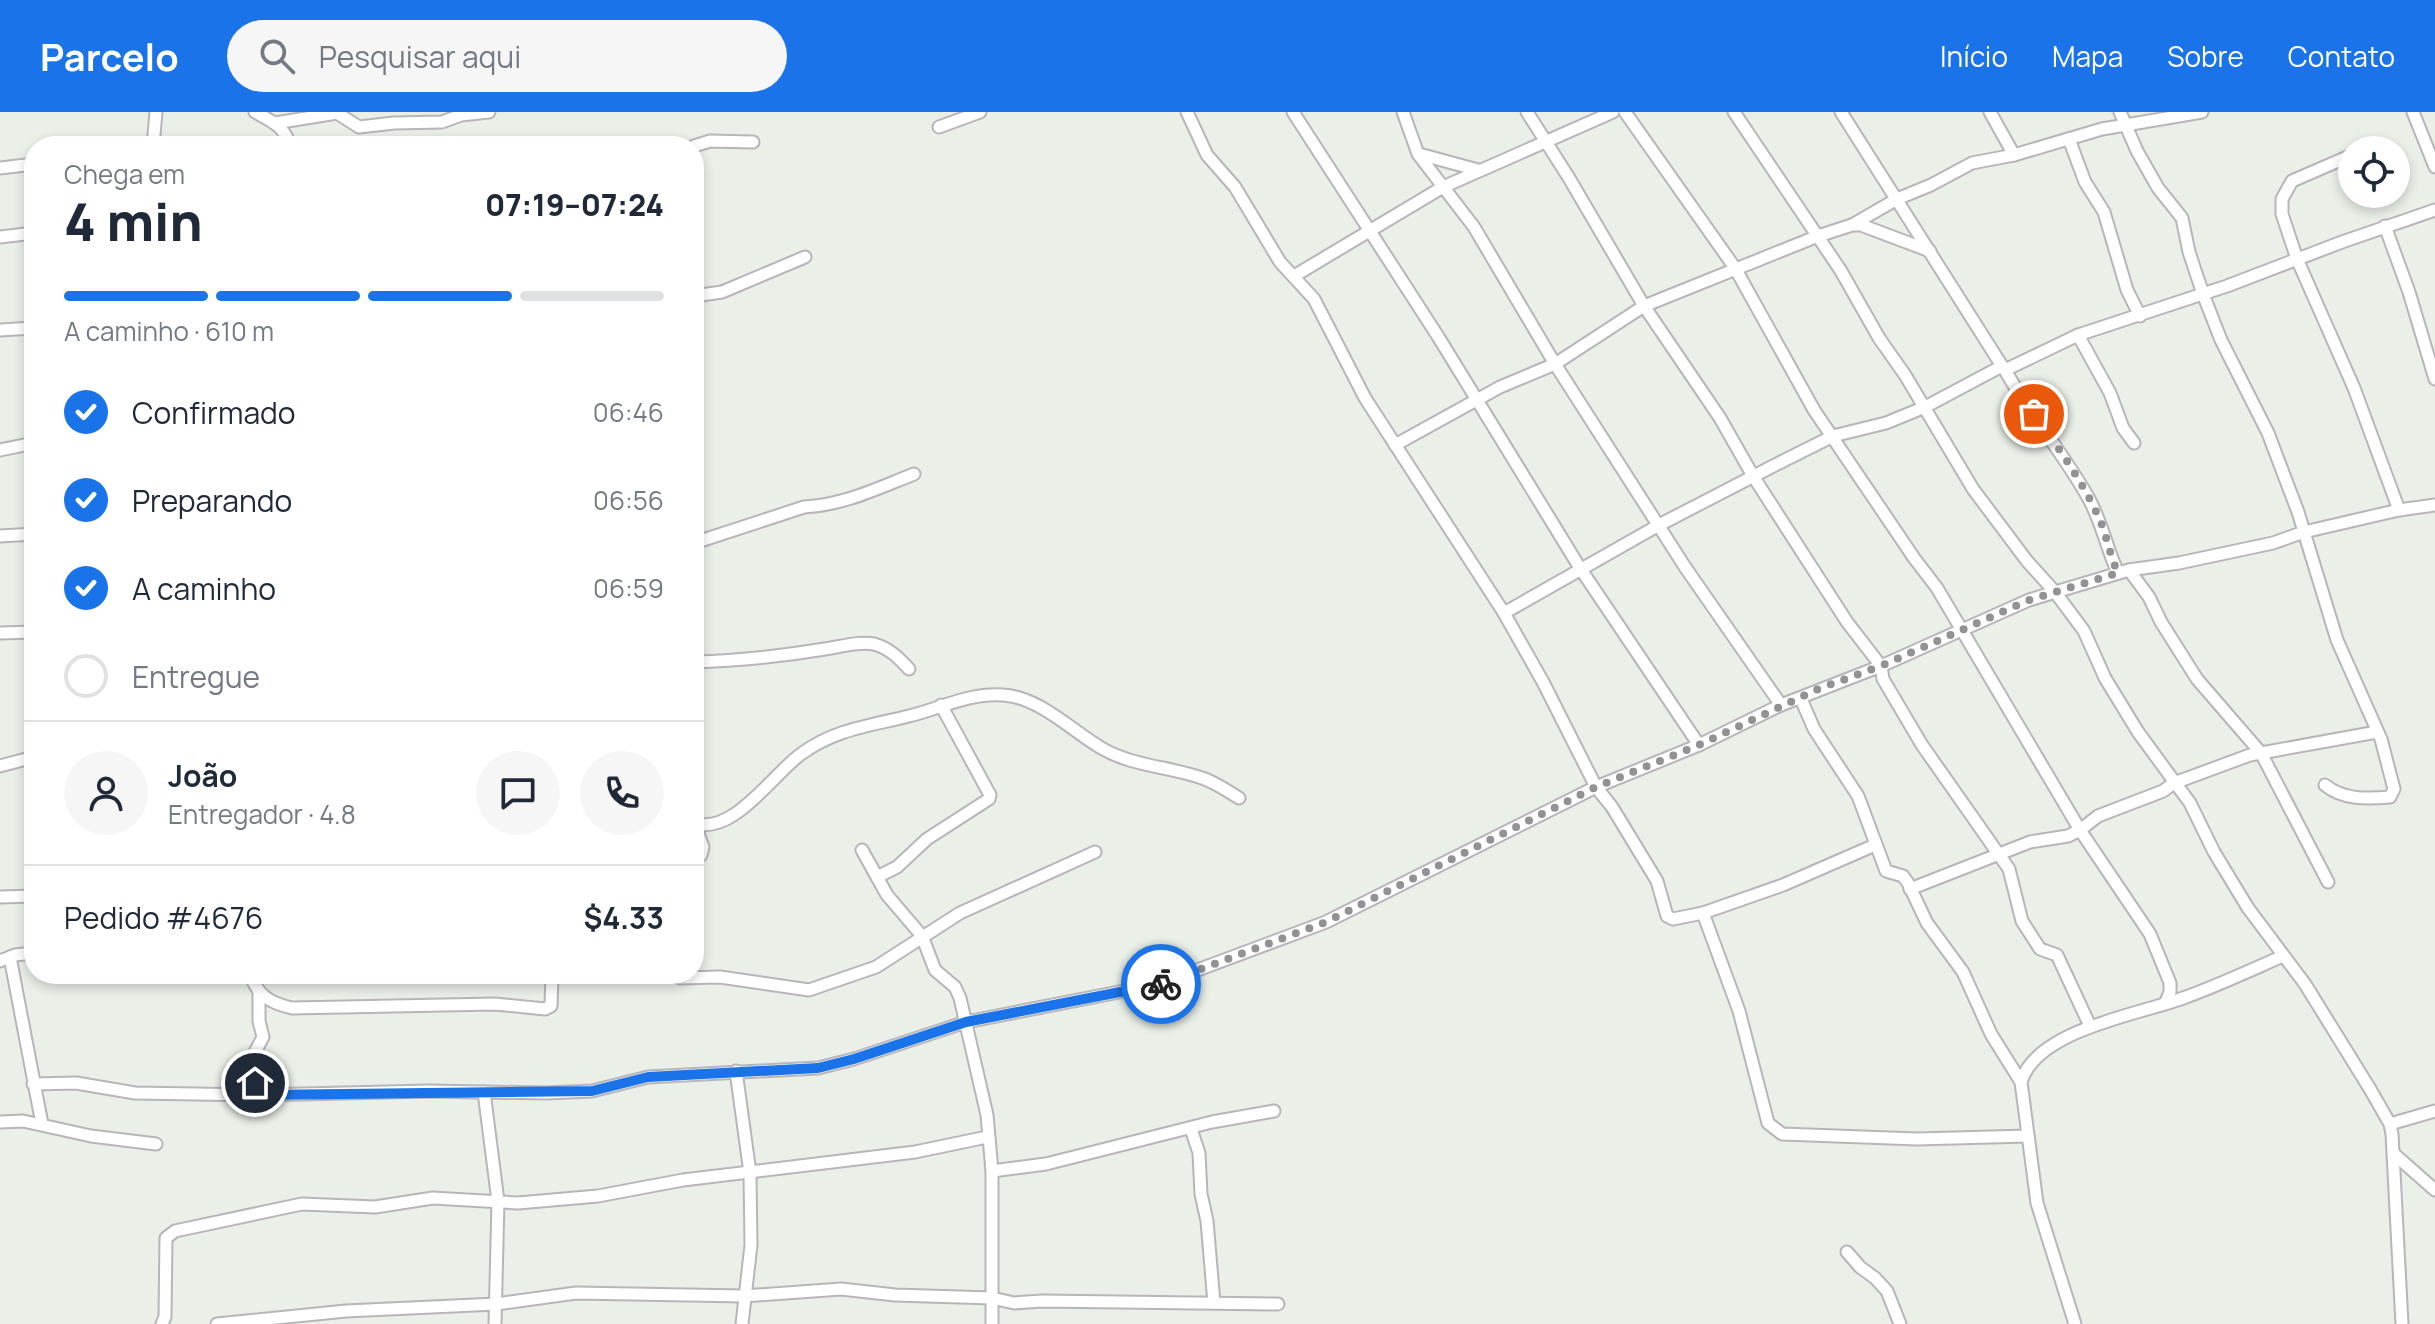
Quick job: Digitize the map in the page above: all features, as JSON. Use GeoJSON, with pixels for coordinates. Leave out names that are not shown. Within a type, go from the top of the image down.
{"type":"FeatureCollection","features":[{"type":"Feature","properties":{"kind":"street"},"geometry":{"type":"LineString","coordinates":[[154,136],[156,112]]}},
{"type":"Feature","properties":{"kind":"street"},"geometry":{"type":"LineString","coordinates":[[255,112],[273,118],[337,113],[359,127],[442,122],[461,115],[489,112]]}},
{"type":"Feature","properties":{"kind":"street"},"geometry":{"type":"LineString","coordinates":[[939,127],[980,112]]}},
{"type":"Feature","properties":{"kind":"street"},"geometry":{"type":"LineString","coordinates":[[1187,112],[1207,155],[1235,187],[1280,262],[1314,299],[1365,398],[1504,613],[1596,787],[1657,881],[1667,916],[1673,919],[1703,913],[1808,875],[1875,845]]}},
{"type":"Feature","properties":{"kind":"street"},"geometry":{"type":"LineString","coordinates":[[1293,112],[1334,171],[1580,568],[1699,745]]}},
{"type":"Feature","properties":{"kind":"street"},"geometry":{"type":"LineString","coordinates":[[1403,112],[1418,154],[1474,227],[1555,364],[1781,705]]}},
{"type":"Feature","properties":{"kind":"street"},"geometry":{"type":"LineString","coordinates":[[1527,112],[1644,306],[1720,418],[1753,476],[1847,622],[1881,666],[1883,679],[1922,745],[2009,869],[2022,921],[2040,949],[2057,955],[2090,1026]]}},
{"type":"Feature","properties":{"kind":"street"},"geometry":{"type":"LineString","coordinates":[[1294,276],[1443,187],[1613,112]]}},
{"type":"Feature","properties":{"kind":"street"},"geometry":{"type":"LineString","coordinates":[[1625,112],[1735,268],[1814,410],[1937,588],[2080,830],[2150,934],[2170,983],[2165,1004]]}},
{"type":"Feature","properties":{"kind":"street"},"geometry":{"type":"LineString","coordinates":[[1734,112],[1841,271],[1973,489],[2084,631],[2105,678],[2138,732],[2190,803],[2214,852],[2248,908],[2305,984],[2390,1124],[2402,1324]]}},
{"type":"Feature","properties":{"kind":"street"},"geometry":{"type":"LineString","coordinates":[[1841,112],[2022,401],[2061,452],[2100,521],[2123,572],[2149,597],[2197,679],[2261,753],[2328,882]]}},
{"type":"Feature","properties":{"kind":"street"},"geometry":{"type":"LineString","coordinates":[[1990,112],[2014,155]]}},
{"type":"Feature","properties":{"kind":"street"},"geometry":{"type":"LineString","coordinates":[[2120,112],[2158,188],[2182,218],[2203,294],[2221,340],[2262,418],[2304,532],[2337,640],[2377,732],[2394,789],[2390,797],[2338,795],[2325,785]]}},
{"type":"Feature","properties":{"kind":"street"},"geometry":{"type":"LineString","coordinates":[[1395,445],[1500,387],[1555,364],[1644,306],[1852,225],[1897,199],[1972,163],[2014,155],[2102,129],[2202,112]]}},
{"type":"Feature","properties":{"kind":"street"},"geometry":{"type":"LineString","coordinates":[[2413,112],[2435,167]]}},
{"type":"Feature","properties":{"kind":"street"},"geometry":{"type":"LineString","coordinates":[[273,118],[287,136]]}},
{"type":"Feature","properties":{"kind":"street"},"geometry":{"type":"LineString","coordinates":[[2069,139],[2085,182],[2104,212],[2127,290],[2140,316]]}},
{"type":"Feature","properties":{"kind":"street"},"geometry":{"type":"LineString","coordinates":[[704,143],[753,142]]}},
{"type":"Feature","properties":{"kind":"street"},"geometry":{"type":"LineString","coordinates":[[1418,154],[1478,170]]}},
{"type":"Feature","properties":{"kind":"street"},"geometry":{"type":"LineString","coordinates":[[2338,161],[2292,181],[2282,199],[2282,214],[2297,259],[2346,368],[2399,510]]}},
{"type":"Feature","properties":{"kind":"street"},"geometry":{"type":"LineString","coordinates":[[0,168],[24,165]]}},
{"type":"Feature","properties":{"kind":"street"},"geometry":{"type":"LineString","coordinates":[[1504,613],[1659,525],[1833,436],[1886,423],[1925,407],[2078,335],[2203,294],[2435,210]]}},
{"type":"Feature","properties":{"kind":"street"},"geometry":{"type":"LineString","coordinates":[[1852,225],[1869,228],[1930,251]]}},
{"type":"Feature","properties":{"kind":"street"},"geometry":{"type":"LineString","coordinates":[[2385,226],[2435,379]]}},
{"type":"Feature","properties":{"kind":"street"},"geometry":{"type":"LineString","coordinates":[[0,237],[24,234]]}},
{"type":"Feature","properties":{"kind":"street"},"geometry":{"type":"LineString","coordinates":[[704,295],[722,292],[805,257]]}},
{"type":"Feature","properties":{"kind":"street"},"geometry":{"type":"LineString","coordinates":[[0,330],[24,329]]}},
{"type":"Feature","properties":{"kind":"street"},"geometry":{"type":"LineString","coordinates":[[2078,335],[2110,393],[2123,428],[2134,443]]}},
{"type":"Feature","properties":{"kind":"street"},"geometry":{"type":"LineString","coordinates":[[0,450],[24,447]]}},
{"type":"Feature","properties":{"kind":"street"},"geometry":{"type":"LineString","coordinates":[[704,540],[804,507],[854,498],[914,474]]}},
{"type":"Feature","properties":{"kind":"street"},"geometry":{"type":"LineString","coordinates":[[33,1084],[76,1083],[135,1093],[261,1095],[592,1091],[648,1077],[818,1068],[966,1022],[1160,984],[1326,922],[1596,787],[2029,600],[2123,572],[2273,543],[2304,532],[2435,505]]}},
{"type":"Feature","properties":{"kind":"street"},"geometry":{"type":"LineString","coordinates":[[0,536],[24,535]]}},
{"type":"Feature","properties":{"kind":"street"},"geometry":{"type":"LineString","coordinates":[[0,633],[24,632]]}},
{"type":"Feature","properties":{"kind":"street"},"geometry":{"type":"LineString","coordinates":[[704,662],[732,661],[846,644],[871,644],[896,655],[909,669]]}},
{"type":"Feature","properties":{"kind":"street"},"geometry":{"type":"LineString","coordinates":[[704,824],[737,814],[800,754],[828,738],[865,724],[911,716],[941,705],[1003,695],[1034,705],[1105,750],[1127,760],[1204,779],[1239,798]]}},
{"type":"Feature","properties":{"kind":"street"},"geometry":{"type":"LineString","coordinates":[[1801,699],[1814,729],[1858,796],[1886,871],[1903,876],[1927,923],[1963,972],[1991,1034],[2021,1082]]}},
{"type":"Feature","properties":{"kind":"street"},"geometry":{"type":"LineString","coordinates":[[877,877],[897,867],[927,839],[989,799],[990,795],[941,705]]}},
{"type":"Feature","properties":{"kind":"street"},"geometry":{"type":"LineString","coordinates":[[1910,889],[2030,842],[2068,836],[2098,816],[2163,791],[2174,783],[2261,753],[2377,732]]}},
{"type":"Feature","properties":{"kind":"street"},"geometry":{"type":"LineString","coordinates":[[0,766],[24,760]]}},
{"type":"Feature","properties":{"kind":"street"},"geometry":{"type":"LineString","coordinates":[[862,850],[887,895],[922,936],[935,970],[955,987],[966,1022],[987,1115],[992,1171],[992,1324]]}},
{"type":"Feature","properties":{"kind":"street"},"geometry":{"type":"LineString","coordinates":[[704,977],[809,990],[876,967],[960,913],[1095,852]]}},
{"type":"Feature","properties":{"kind":"street"},"geometry":{"type":"LineString","coordinates":[[0,897],[24,896]]}},
{"type":"Feature","properties":{"kind":"street"},"geometry":{"type":"LineString","coordinates":[[1703,913],[1739,1011],[1768,1123],[1782,1134],[1917,1139],[2028,1136]]}},
{"type":"Feature","properties":{"kind":"street"},"geometry":{"type":"LineString","coordinates":[[2075,1324],[2037,1203],[2021,1082],[2025,1068],[2037,1054],[2090,1026],[2165,1004],[2283,956]]}},
{"type":"Feature","properties":{"kind":"street"},"geometry":{"type":"LineString","coordinates":[[5,959],[42,1124]]}},
{"type":"Feature","properties":{"kind":"street"},"geometry":{"type":"LineString","coordinates":[[255,984],[259,992],[273,1003],[292,1008],[495,1004],[549,1009],[551,984]]}},
{"type":"Feature","properties":{"kind":"street"},"geometry":{"type":"LineString","coordinates":[[259,992],[259,1021],[263,1037],[254,1054],[252,1069],[261,1095]]}},
{"type":"Feature","properties":{"kind":"street"},"geometry":{"type":"LineString","coordinates":[[736,1071],[750,1173],[751,1245],[742,1324]]}},
{"type":"Feature","properties":{"kind":"street"},"geometry":{"type":"LineString","coordinates":[[484,1092],[498,1201],[495,1324]]}},
{"type":"Feature","properties":{"kind":"street"},"geometry":{"type":"LineString","coordinates":[[992,1171],[1046,1164],[1212,1122],[1274,1111]]}},
{"type":"Feature","properties":{"kind":"street"},"geometry":{"type":"LineString","coordinates":[[2390,1124],[2435,1111]]}},
{"type":"Feature","properties":{"kind":"street"},"geometry":{"type":"LineString","coordinates":[[0,1122],[23,1121],[91,1136],[156,1144]]}},
{"type":"Feature","properties":{"kind":"street"},"geometry":{"type":"LineString","coordinates":[[1191,1129],[1199,1153],[1214,1303]]}},
{"type":"Feature","properties":{"kind":"street"},"geometry":{"type":"LineString","coordinates":[[162,1324],[165,1317],[164,1251],[166,1238],[175,1231],[302,1204],[375,1207],[433,1198],[528,1203],[568,1199],[683,1180],[915,1152],[987,1137]]}},
{"type":"Feature","properties":{"kind":"street"},"geometry":{"type":"LineString","coordinates":[[2394,1154],[2435,1190]]}},
{"type":"Feature","properties":{"kind":"street"},"geometry":{"type":"LineString","coordinates":[[1847,1252],[1887,1291],[1900,1324]]}},
{"type":"Feature","properties":{"kind":"street"},"geometry":{"type":"LineString","coordinates":[[217,1324],[346,1311],[496,1304],[576,1293],[744,1296],[841,1289],[895,1295],[992,1298],[1025,1303],[1278,1304]]}},
{"type":"Feature","properties":{"kind":"way so far"},"geometry":{"type":"LineString","coordinates":[[1161,984],[1326,922],[1596,787],[1699,745],[1818,689],[1881,666],[2029,600],[2118,573],[2100,521],[2088,498],[2034,414]]}},
{"type":"Feature","properties":{"kind":"route"},"geometry":{"type":"LineString","coordinates":[[255,1083],[261,1095],[428,1091],[546,1093],[592,1091],[648,1077],[818,1068],[966,1022],[1161,984]]}}]}
